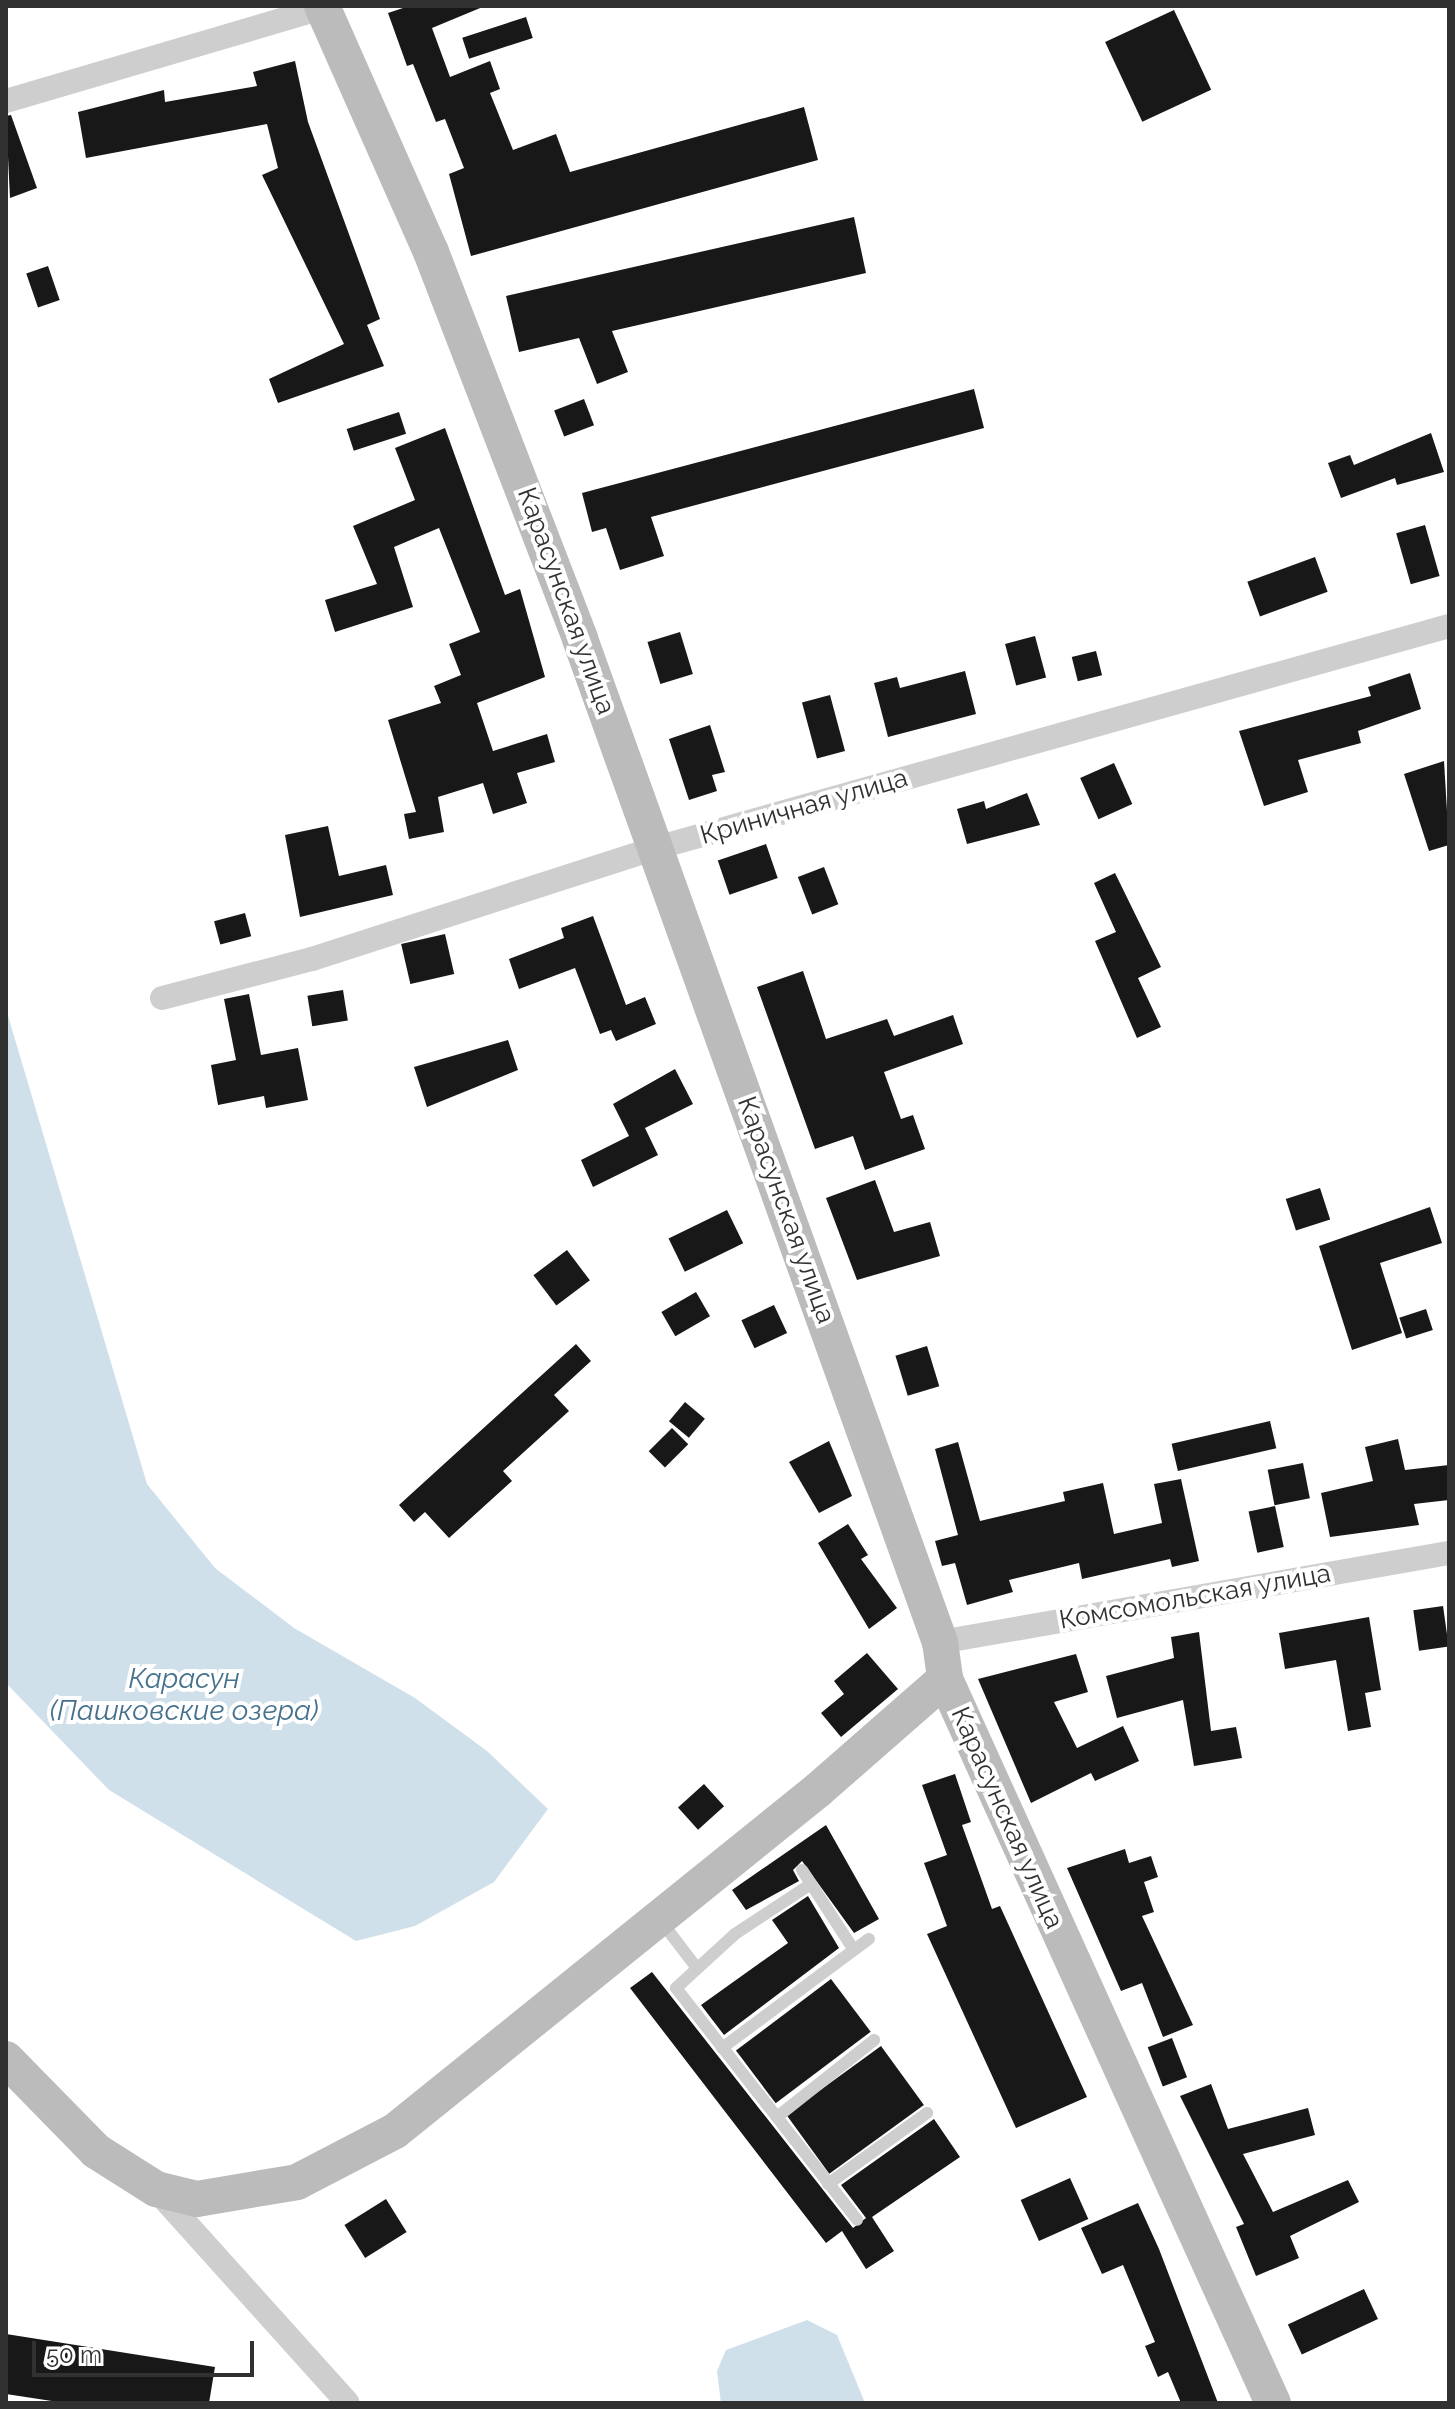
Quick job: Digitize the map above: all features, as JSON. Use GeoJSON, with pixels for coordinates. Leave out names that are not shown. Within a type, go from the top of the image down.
{"type":"FeatureCollection","features":[{"type":"Feature","properties":{"kind":"street"},"geometry":{"type":"LineString","coordinates":[[6,101],[324,7]]}},
{"type":"Feature","properties":{"kind":"street","name":"Карасунская улица"},"geometry":{"type":"LineString","coordinates":[[324,7],[500,424],[656,848],[940,1642],[945,1679],[1273,2403]]}},
{"type":"Feature","properties":{"kind":"street","name":"Криничная улица"},"geometry":{"type":"LineString","coordinates":[[162,998],[312,959],[656,848],[1449,626]]}},
{"type":"Feature","properties":{"kind":"street","name":"Комсомольская улица"},"geometry":{"type":"LineString","coordinates":[[940,1642],[1449,1553]]}},
{"type":"Feature","properties":{"kind":"street"},"geometry":{"type":"LineString","coordinates":[[156,2189],[197,2199],[283,2185],[395,2131],[659,1918],[945,1679]]}},
{"type":"Feature","properties":{"kind":"street"},"geometry":{"type":"LineString","coordinates":[[6,2059],[96,2151],[156,2189],[348,2403]]}},
{"type":"Feature","properties":{"kind":"lane"},"geometry":{"type":"LineString","coordinates":[[802,1870],[852,1947]]}},
{"type":"Feature","properties":{"kind":"lane"},"geometry":{"type":"LineString","coordinates":[[811,1884],[696,1967],[676,1988],[857,2220]]}},
{"type":"Feature","properties":{"kind":"lane"},"geometry":{"type":"LineString","coordinates":[[659,1918],[696,1967]]}},
{"type":"Feature","properties":{"kind":"lane"},"geometry":{"type":"LineString","coordinates":[[722,2048],[852,1947],[869,1939]]}},
{"type":"Feature","properties":{"kind":"lane"},"geometry":{"type":"LineString","coordinates":[[777,2117],[874,2040]]}},
{"type":"Feature","properties":{"kind":"lane"},"geometry":{"type":"LineString","coordinates":[[828,2184],[927,2113]]}},
{"type":"Feature","properties":{"kind":"water","name":"Карасун (Пашковские озера)"},"geometry":{"type":"Polygon","coordinates":[[[6,1009],[147,1484],[215,1568],[294,1628],[415,1698],[487,1751],[548,1809],[494,1882],[415,1926],[356,1941],[109,1790],[6,1683],[6,1009]]]}},
{"type":"Feature","properties":{"kind":"water"},"geometry":{"type":"Polygon","coordinates":[[[807,2320],[837,2335],[865,2403],[721,2403],[717,2371],[726,2350],[807,2320]]]}},
{"type":"Feature","properties":{"kind":"building"},"geometry":{"type":"Polygon","coordinates":[[[409,6],[485,6],[432,28],[450,77],[490,61],[500,89],[490,93],[513,150],[556,134],[570,172],[804,107],[818,160],[471,256],[449,174],[464,168],[445,119],[436,122],[413,64],[407,66],[388,13],[409,6]]]}},
{"type":"Feature","properties":{"kind":"building"},"geometry":{"type":"Polygon","coordinates":[[[1174,10],[1211,90],[1142,122],[1105,42],[1174,10]]]}},
{"type":"Feature","properties":{"kind":"building"},"geometry":{"type":"Polygon","coordinates":[[[526,17],[533,38],[469,59],[462,38],[526,17]]]}},
{"type":"Feature","properties":{"kind":"building"},"geometry":{"type":"Polygon","coordinates":[[[295,61],[308,122],[380,319],[367,325],[384,366],[278,403],[269,379],[344,344],[262,175],[278,168],[267,124],[86,158],[78,112],[164,90],[165,102],[257,86],[253,72],[295,61]]]}},
{"type":"Feature","properties":{"kind":"building"},"geometry":{"type":"Polygon","coordinates":[[[11,115],[37,188],[10,198],[6,116],[11,115]]]}},
{"type":"Feature","properties":{"kind":"building"},"geometry":{"type":"Polygon","coordinates":[[[854,217],[866,273],[612,331],[628,372],[597,384],[579,338],[519,352],[506,296],[854,217]]]}},
{"type":"Feature","properties":{"kind":"building"},"geometry":{"type":"Polygon","coordinates":[[[48,266],[60,300],[38,308],[26,273],[48,266]]]}},
{"type":"Feature","properties":{"kind":"building"},"geometry":{"type":"Polygon","coordinates":[[[974,389],[984,428],[651,517],[664,556],[620,570],[606,528],[592,532],[582,493],[974,389]]]}},
{"type":"Feature","properties":{"kind":"building"},"geometry":{"type":"Polygon","coordinates":[[[584,399],[594,425],[564,437],[554,410],[584,399]]]}},
{"type":"Feature","properties":{"kind":"building"},"geometry":{"type":"Polygon","coordinates":[[[399,412],[406,434],[354,451],[347,429],[399,412]]]}},
{"type":"Feature","properties":{"kind":"building"},"geometry":{"type":"Polygon","coordinates":[[[445,428],[505,595],[520,589],[545,677],[477,703],[493,751],[547,734],[555,762],[517,773],[527,803],[493,814],[483,783],[438,797],[444,832],[409,839],[404,814],[416,812],[388,720],[441,703],[434,686],[461,675],[449,644],[480,632],[439,528],[394,547],[413,607],[335,632],[325,600],[377,584],[353,526],[415,500],[395,448],[445,428]]]}},
{"type":"Feature","properties":{"kind":"building"},"geometry":{"type":"Polygon","coordinates":[[[1431,433],[1444,472],[1397,485],[1395,478],[1341,498],[1328,463],[1350,455],[1354,465],[1431,433]]]}},
{"type":"Feature","properties":{"kind":"building"},"geometry":{"type":"Polygon","coordinates":[[[1425,525],[1440,576],[1411,584],[1396,533],[1425,525]]]}},
{"type":"Feature","properties":{"kind":"building"},"geometry":{"type":"Polygon","coordinates":[[[1315,557],[1328,592],[1260,616],[1247,582],[1315,557]]]}},
{"type":"Feature","properties":{"kind":"building"},"geometry":{"type":"Polygon","coordinates":[[[680,632],[693,674],[660,684],[647,642],[680,632]]]}},
{"type":"Feature","properties":{"kind":"building"},"geometry":{"type":"Polygon","coordinates":[[[1035,636],[1046,678],[1016,686],[1005,644],[1035,636]]]}},
{"type":"Feature","properties":{"kind":"building"},"geometry":{"type":"Polygon","coordinates":[[[1096,651],[1102,675],[1078,681],[1072,657],[1096,651]]]}},
{"type":"Feature","properties":{"kind":"building"},"geometry":{"type":"Polygon","coordinates":[[[965,671],[976,714],[888,737],[874,683],[897,677],[900,688],[965,671]]]}},
{"type":"Feature","properties":{"kind":"building"},"geometry":{"type":"Polygon","coordinates":[[[1410,673],[1421,709],[1358,731],[1361,743],[1298,760],[1308,792],[1264,806],[1239,731],[1371,696],[1368,687],[1410,673]]]}},
{"type":"Feature","properties":{"kind":"building"},"geometry":{"type":"Polygon","coordinates":[[[830,695],[845,751],[817,759],[802,703],[830,695]]]}},
{"type":"Feature","properties":{"kind":"building"},"geometry":{"type":"Polygon","coordinates":[[[710,725],[725,772],[712,775],[717,791],[689,800],[669,739],[710,725]]]}},
{"type":"Feature","properties":{"kind":"building"},"geometry":{"type":"Polygon","coordinates":[[[1444,761],[1449,845],[1429,851],[1404,774],[1444,761]]]}},
{"type":"Feature","properties":{"kind":"building"},"geometry":{"type":"Polygon","coordinates":[[[1114,763],[1132,804],[1099,819],[1080,778],[1114,763]]]}},
{"type":"Feature","properties":{"kind":"building"},"geometry":{"type":"Polygon","coordinates":[[[1027,793],[1040,825],[967,844],[957,809],[984,801],[986,809],[1027,793]]]}},
{"type":"Feature","properties":{"kind":"building"},"geometry":{"type":"Polygon","coordinates":[[[328,826],[339,876],[386,865],[393,895],[300,917],[285,835],[328,826]]]}},
{"type":"Feature","properties":{"kind":"building"},"geometry":{"type":"Polygon","coordinates":[[[766,844],[778,878],[729,895],[718,861],[766,844]]]}},
{"type":"Feature","properties":{"kind":"building"},"geometry":{"type":"Polygon","coordinates":[[[824,867],[838,904],[812,914],[798,877],[824,867]]]}},
{"type":"Feature","properties":{"kind":"building"},"geometry":{"type":"Polygon","coordinates":[[[1115,873],[1161,967],[1138,978],[1161,1027],[1137,1038],[1095,941],[1116,932],[1094,883],[1115,873]]]}},
{"type":"Feature","properties":{"kind":"building"},"geometry":{"type":"Polygon","coordinates":[[[245,913],[251,936],[220,944],[214,921],[245,913]]]}},
{"type":"Feature","properties":{"kind":"building"},"geometry":{"type":"Polygon","coordinates":[[[593,916],[626,1005],[645,997],[656,1024],[616,1041],[611,1030],[600,1034],[575,968],[519,989],[509,959],[564,938],[561,928],[593,916]]]}},
{"type":"Feature","properties":{"kind":"building"},"geometry":{"type":"Polygon","coordinates":[[[445,934],[454,974],[410,984],[401,944],[445,934]]]}},
{"type":"Feature","properties":{"kind":"building"},"geometry":{"type":"Polygon","coordinates":[[[803,971],[826,1039],[887,1019],[894,1036],[953,1015],[963,1044],[884,1072],[901,1119],[913,1115],[925,1149],[865,1170],[853,1136],[815,1149],[757,987],[803,971]]]}},
{"type":"Feature","properties":{"kind":"building"},"geometry":{"type":"Polygon","coordinates":[[[343,990],[348,1021],[312,1026],[307,996],[343,990]]]}},
{"type":"Feature","properties":{"kind":"building"},"geometry":{"type":"Polygon","coordinates":[[[249,994],[261,1055],[298,1048],[308,1100],[266,1108],[264,1096],[218,1105],[211,1065],[236,1060],[224,999],[249,994]]]}},
{"type":"Feature","properties":{"kind":"building"},"geometry":{"type":"Polygon","coordinates":[[[508,1040],[518,1070],[427,1107],[414,1067],[508,1040]]]}},
{"type":"Feature","properties":{"kind":"building"},"geometry":{"type":"Polygon","coordinates":[[[675,1069],[693,1104],[645,1128],[658,1155],[593,1187],[581,1160],[629,1136],[613,1104],[675,1069]]]}},
{"type":"Feature","properties":{"kind":"building"},"geometry":{"type":"Polygon","coordinates":[[[875,1180],[894,1232],[930,1222],[940,1256],[857,1280],[826,1198],[875,1180]]]}},
{"type":"Feature","properties":{"kind":"building"},"geometry":{"type":"Polygon","coordinates":[[[1320,1188],[1330,1219],[1296,1231],[1286,1199],[1320,1188]]]}},
{"type":"Feature","properties":{"kind":"building"},"geometry":{"type":"Polygon","coordinates":[[[1430,1207],[1442,1243],[1380,1263],[1402,1333],[1352,1350],[1319,1246],[1430,1207]]]}},
{"type":"Feature","properties":{"kind":"building"},"geometry":{"type":"Polygon","coordinates":[[[727,1210],[743,1243],[685,1272],[669,1238],[727,1210]]]}},
{"type":"Feature","properties":{"kind":"building"},"geometry":{"type":"Polygon","coordinates":[[[567,1250],[590,1280],[556,1306],[533,1275],[567,1250]]]}},
{"type":"Feature","properties":{"kind":"building"},"geometry":{"type":"Polygon","coordinates":[[[696,1292],[710,1316],[675,1336],[661,1312],[696,1292]]]}},
{"type":"Feature","properties":{"kind":"building"},"geometry":{"type":"Polygon","coordinates":[[[774,1305],[787,1333],[754,1348],[741,1320],[774,1305]]]}},
{"type":"Feature","properties":{"kind":"building"},"geometry":{"type":"Polygon","coordinates":[[[1426,1309],[1433,1330],[1406,1339],[1399,1318],[1426,1309]]]}},
{"type":"Feature","properties":{"kind":"building"},"geometry":{"type":"Polygon","coordinates":[[[576,1344],[591,1361],[554,1395],[569,1411],[503,1471],[512,1481],[449,1538],[425,1512],[414,1522],[399,1505],[576,1344]]]}},
{"type":"Feature","properties":{"kind":"building"},"geometry":{"type":"Polygon","coordinates":[[[927,1346],[939,1386],[908,1396],[895,1356],[927,1346]]]}},
{"type":"Feature","properties":{"kind":"building"},"geometry":{"type":"Polygon","coordinates":[[[685,1402],[705,1419],[689,1438],[669,1421],[685,1402]]]}},
{"type":"Feature","properties":{"kind":"building"},"geometry":{"type":"Polygon","coordinates":[[[1270,1421],[1276,1448],[1178,1471],[1172,1444],[1270,1421]]]}},
{"type":"Feature","properties":{"kind":"building"},"geometry":{"type":"Polygon","coordinates":[[[672,1428],[688,1444],[665,1468],[649,1451],[672,1428]]]}},
{"type":"Feature","properties":{"kind":"building"},"geometry":{"type":"Polygon","coordinates":[[[1398,1439],[1405,1470],[1449,1465],[1449,1500],[1414,1504],[1419,1525],[1330,1537],[1321,1493],[1373,1481],[1365,1447],[1398,1439]]]}},
{"type":"Feature","properties":{"kind":"building"},"geometry":{"type":"Polygon","coordinates":[[[829,1441],[852,1496],[819,1513],[789,1462],[829,1441]]]}},
{"type":"Feature","properties":{"kind":"building"},"geometry":{"type":"Polygon","coordinates":[[[958,1442],[980,1521],[1065,1501],[1063,1492],[1103,1483],[1114,1534],[1162,1523],[1154,1484],[1181,1479],[1199,1561],[1172,1567],[1170,1559],[1082,1579],[1079,1563],[1009,1580],[1013,1592],[967,1605],[955,1563],[942,1566],[935,1541],[958,1535],[935,1449],[958,1442]]]}},
{"type":"Feature","properties":{"kind":"building"},"geometry":{"type":"Polygon","coordinates":[[[1303,1463],[1310,1498],[1275,1505],[1268,1470],[1303,1463]]]}},
{"type":"Feature","properties":{"kind":"building"},"geometry":{"type":"Polygon","coordinates":[[[1275,1506],[1284,1547],[1257,1553],[1249,1512],[1275,1506]]]}},
{"type":"Feature","properties":{"kind":"building"},"geometry":{"type":"Polygon","coordinates":[[[848,1524],[868,1555],[861,1559],[897,1608],[869,1629],[818,1543],[848,1524]]]}},
{"type":"Feature","properties":{"kind":"building"},"geometry":{"type":"Polygon","coordinates":[[[1443,1606],[1449,1647],[1419,1651],[1413,1610],[1443,1606]]]}},
{"type":"Feature","properties":{"kind":"building"},"geometry":{"type":"Polygon","coordinates":[[[1369,1617],[1381,1690],[1365,1693],[1371,1727],[1348,1731],[1336,1660],[1285,1669],[1279,1633],[1369,1617]]]}},
{"type":"Feature","properties":{"kind":"building"},"geometry":{"type":"Polygon","coordinates":[[[1199,1632],[1211,1731],[1236,1727],[1242,1758],[1194,1766],[1183,1700],[1117,1718],[1106,1676],[1174,1658],[1171,1637],[1199,1632]]]}},
{"type":"Feature","properties":{"kind":"building"},"geometry":{"type":"Polygon","coordinates":[[[867,1653],[898,1689],[841,1737],[821,1713],[844,1694],[834,1681],[867,1653]]]}},
{"type":"Feature","properties":{"kind":"building"},"geometry":{"type":"Polygon","coordinates":[[[1076,1654],[1088,1692],[1054,1702],[1077,1748],[1123,1726],[1139,1761],[1095,1781],[1091,1773],[1031,1803],[978,1679],[1076,1654]]]}},
{"type":"Feature","properties":{"kind":"building"},"geometry":{"type":"Polygon","coordinates":[[[955,1774],[971,1822],[962,1825],[992,1909],[1000,1906],[1087,2097],[1016,2128],[927,1934],[947,1926],[924,1863],[947,1855],[922,1785],[955,1774]]]}},
{"type":"Feature","properties":{"kind":"building"},"geometry":{"type":"Polygon","coordinates":[[[704,1784],[724,1806],[698,1830],[678,1807],[704,1784]]]}},
{"type":"Feature","properties":{"kind":"building"},"geometry":{"type":"Polygon","coordinates":[[[826,1825],[879,1919],[854,1933],[802,1861],[793,1870],[799,1881],[746,1910],[732,1890],[826,1825]]]}},
{"type":"Feature","properties":{"kind":"building"},"geometry":{"type":"Polygon","coordinates":[[[1125,1849],[1129,1863],[1151,1856],[1158,1877],[1144,1882],[1154,1912],[1142,1916],[1193,2025],[1163,2037],[1142,1983],[1121,1991],[1067,1868],[1125,1849]]]}},
{"type":"Feature","properties":{"kind":"building"},"geometry":{"type":"Polygon","coordinates":[[[808,1896],[839,1948],[724,2035],[701,2005],[788,1943],[772,1920],[808,1896]]]}},
{"type":"Feature","properties":{"kind":"building"},"geometry":{"type":"Polygon","coordinates":[[[652,1972],[853,2228],[866,2218],[841,2185],[934,2119],[960,2157],[872,2217],[894,2251],[866,2269],[842,2231],[826,2243],[630,1988],[652,1972]]]}},
{"type":"Feature","properties":{"kind":"building"},"geometry":{"type":"Polygon","coordinates":[[[831,1979],[871,2032],[776,2103],[736,2051],[831,1979]]]}},
{"type":"Feature","properties":{"kind":"building"},"geometry":{"type":"Polygon","coordinates":[[[1172,2038],[1187,2077],[1163,2087],[1148,2047],[1172,2038]]]}},
{"type":"Feature","properties":{"kind":"building"},"geometry":{"type":"Polygon","coordinates":[[[881,2046],[924,2105],[829,2174],[786,2115],[881,2046]]]}},
{"type":"Feature","properties":{"kind":"building"},"geometry":{"type":"Polygon","coordinates":[[[1211,2084],[1228,2129],[1308,2108],[1315,2135],[1243,2154],[1273,2212],[1348,2180],[1359,2202],[1290,2236],[1299,2258],[1256,2276],[1236,2227],[1244,2224],[1180,2096],[1211,2084]]]}},
{"type":"Feature","properties":{"kind":"building"},"geometry":{"type":"Polygon","coordinates":[[[1070,2178],[1088,2219],[1039,2241],[1021,2200],[1070,2178]]]}},
{"type":"Feature","properties":{"kind":"building"},"geometry":{"type":"Polygon","coordinates":[[[386,2199],[407,2232],[365,2258],[344,2225],[386,2199]]]}},
{"type":"Feature","properties":{"kind":"building"},"geometry":{"type":"Polygon","coordinates":[[[1138,2203],[1159,2249],[1218,2403],[1181,2403],[1168,2372],[1158,2377],[1145,2346],[1155,2342],[1123,2265],[1102,2274],[1081,2228],[1138,2203]]]}},
{"type":"Feature","properties":{"kind":"building"},"geometry":{"type":"Polygon","coordinates":[[[1364,2289],[1378,2319],[1302,2354],[1288,2324],[1364,2289]]]}},
{"type":"Feature","properties":{"kind":"building"},"geometry":{"type":"Polygon","coordinates":[[[6,2334],[215,2367],[209,2403],[65,2403],[6,2394],[6,2334]]]}}]}
